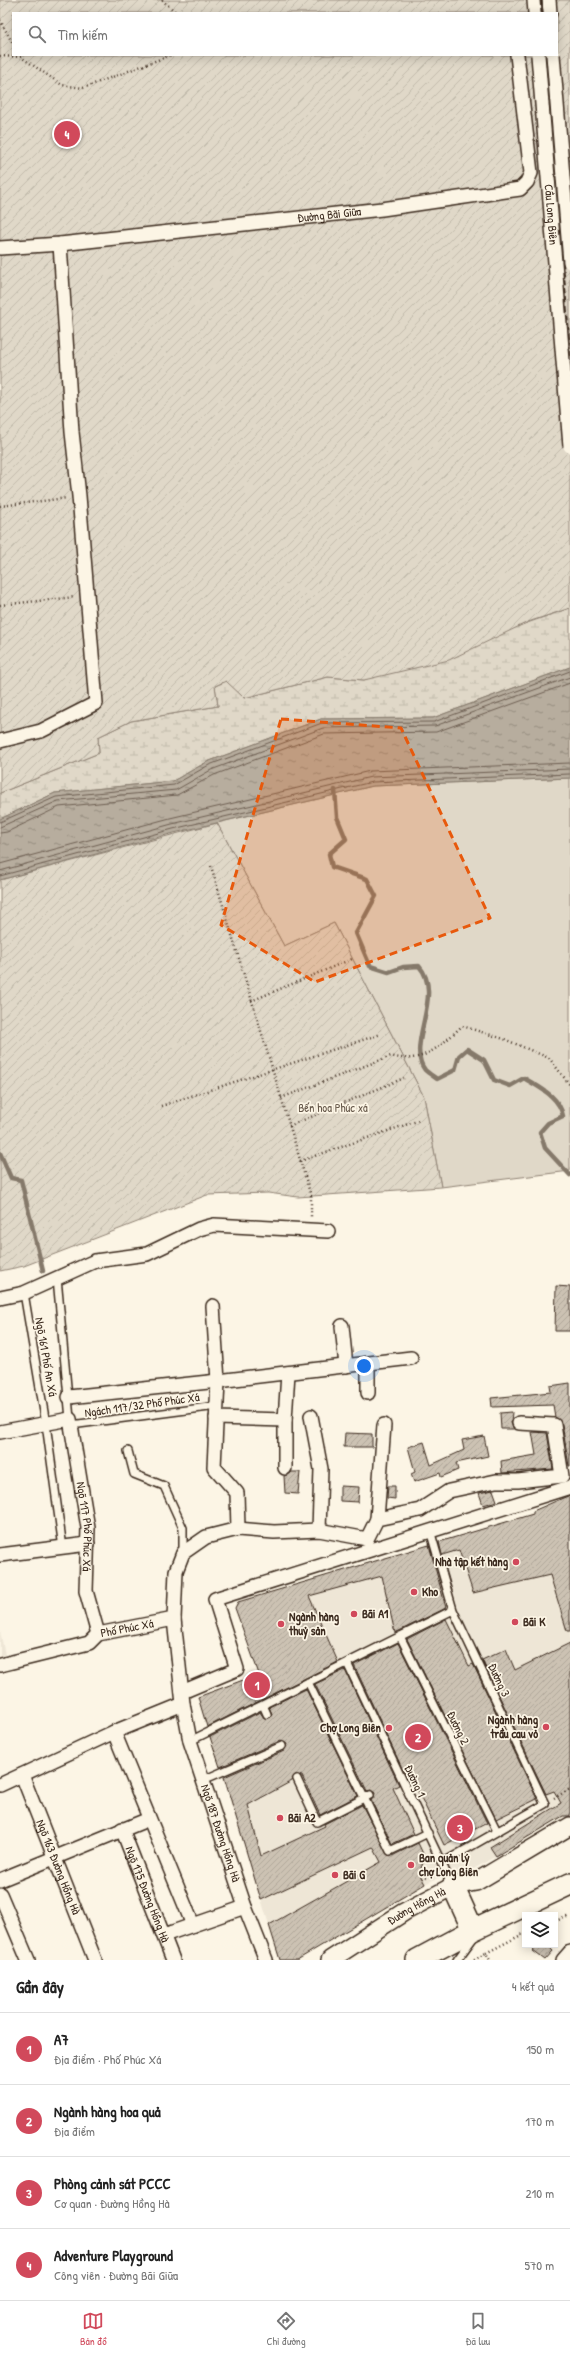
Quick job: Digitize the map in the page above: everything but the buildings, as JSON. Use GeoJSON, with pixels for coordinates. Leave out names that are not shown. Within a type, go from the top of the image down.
{"type":"FeatureCollection","features":[{"type":"Feature","properties":{"kind":"main road"},"geometry":{"type":"LineString","coordinates":[[417,1960],[478,1928],[570,1884]]}},
{"type":"Feature","properties":{"kind":"main road"},"geometry":{"type":"LineString","coordinates":[[453,1886],[478,1928]]}},
{"type":"Feature","properties":{"kind":"street"},"geometry":{"type":"LineString","coordinates":[[534,0],[535,12]]}},
{"type":"Feature","properties":{"kind":"street"},"geometry":{"type":"LineString","coordinates":[[549,0],[550,12]]}},
{"type":"Feature","properties":{"kind":"street","name":"Đường Bãi Giữa"},"geometry":{"type":"LineString","coordinates":[[0,248],[60,244],[382,209],[520,189],[527,182],[531,173],[517,56]]}},
{"type":"Feature","properties":{"kind":"street","name":"Cầu Long Biên"},"geometry":{"type":"LineString","coordinates":[[538,56],[570,446]]}},
{"type":"Feature","properties":{"kind":"street","name":"Cầu Long Biên"},"geometry":{"type":"LineString","coordinates":[[553,56],[570,262]]}},
{"type":"Feature","properties":{"kind":"street"},"geometry":{"type":"LineString","coordinates":[[0,741],[41,731],[96,703],[91,631],[86,596],[79,496],[72,432],[60,244]]}},
{"type":"Feature","properties":{"kind":"street"},"geometry":{"type":"LineString","coordinates":[[0,1298],[24,1293],[95,1261],[147,1254],[199,1229],[214,1225],[328,1231]]}},
{"type":"Feature","properties":{"kind":"street"},"geometry":{"type":"LineString","coordinates":[[213,1306],[218,1381],[214,1466],[237,1493],[238,1529]]}},
{"type":"Feature","properties":{"kind":"street"},"geometry":{"type":"LineString","coordinates":[[342,1326],[346,1366]]}},
{"type":"Feature","properties":{"kind":"street"},"geometry":{"type":"LineString","coordinates":[[69,1397],[411,1358]]}},
{"type":"Feature","properties":{"kind":"street"},"geometry":{"type":"LineString","coordinates":[[368,1363],[368,1393]]}},
{"type":"Feature","properties":{"kind":"street"},"geometry":{"type":"LineString","coordinates":[[285,1468],[285,1420],[288,1373]]}},
{"type":"Feature","properties":{"kind":"street"},"geometry":{"type":"LineString","coordinates":[[216,1412],[285,1420]]}},
{"type":"Feature","properties":{"kind":"street"},"geometry":{"type":"LineString","coordinates":[[311,1416],[321,1469],[318,1530]]}},
{"type":"Feature","properties":{"kind":"street"},"geometry":{"type":"LineString","coordinates":[[0,1432],[46,1424],[71,1422]]}},
{"type":"Feature","properties":{"kind":"street","name":"Ngõ 117 Phố Phúc Xá"},"geometry":{"type":"LineString","coordinates":[[71,1422],[88,1528],[86,1591],[98,1634]]}},
{"type":"Feature","properties":{"kind":"street"},"geometry":{"type":"LineString","coordinates":[[377,1519],[420,1510],[449,1491],[496,1481],[518,1481],[562,1476],[554,1425],[519,1423]]}},
{"type":"Feature","properties":{"kind":"street"},"geometry":{"type":"LineString","coordinates":[[182,1698],[174,1619],[176,1571],[183,1553],[206,1537],[238,1529],[274,1532],[318,1530],[367,1539],[377,1519],[384,1425]]}},
{"type":"Feature","properties":{"kind":"street"},"geometry":{"type":"LineString","coordinates":[[0,1785],[114,1732],[237,1669],[216,1599],[430,1530],[570,1487]]}},
{"type":"Feature","properties":{"kind":"street"},"geometry":{"type":"LineString","coordinates":[[0,1555],[88,1544]]}},
{"type":"Feature","properties":{"kind":"street","name":"Phố Phúc Xá"},"geometry":{"type":"LineString","coordinates":[[0,1665],[89,1643],[98,1634],[174,1619]]}},
{"type":"Feature","properties":{"kind":"street","name":"Ngõ 187 Đường Hồng Hà"},"geometry":{"type":"LineString","coordinates":[[182,1698],[190,1741],[245,1907],[266,1960]]}},
{"type":"Feature","properties":{"kind":"street"},"geometry":{"type":"LineString","coordinates":[[114,1732],[192,1925]]}},
{"type":"Feature","properties":{"kind":"street","name":"Ngõ 163 Đường Hồng Hà"},"geometry":{"type":"LineString","coordinates":[[22,1775],[95,1960]]}},
{"type":"Feature","properties":{"kind":"street"},"geometry":{"type":"LineString","coordinates":[[0,1880],[149,1819]]}},
{"type":"Feature","properties":{"kind":"street","name":"Đường Hồng Hà"},"geometry":{"type":"LineString","coordinates":[[330,1960],[404,1912],[453,1886],[476,1882],[570,1826]]}},
{"type":"Feature","properties":{"kind":"street","name":"Ngõ 175 Đường Hồng Hà"},"geometry":{"type":"LineString","coordinates":[[122,1829],[173,1960]]}},
{"type":"Feature","properties":{"kind":"street"},"geometry":{"type":"LineString","coordinates":[[0,1894],[28,1960]]}},
{"type":"Feature","properties":{"kind":"street"},"geometry":{"type":"LineString","coordinates":[[164,1935],[245,1907]]}},
{"type":"Feature","properties":{"kind":"street"},"geometry":{"type":"LineString","coordinates":[[563,1960],[570,1952]]}},
{"type":"Feature","properties":{"kind":"lane"},"geometry":{"type":"LineString","coordinates":[[57,1278],[71,1422]]}},
{"type":"Feature","properties":{"kind":"lane","name":"Ngõ 161 Phố An Xá"},"geometry":{"type":"LineString","coordinates":[[24,1293],[46,1424],[63,1548]]}},
{"type":"Feature","properties":{"kind":"lane","name":"Ngách 117/32 Phố Phúc Xá"},"geometry":{"type":"LineString","coordinates":[[71,1422],[216,1412]]}},
{"type":"Feature","properties":{"kind":"lane"},"geometry":{"type":"LineString","coordinates":[[128,1451],[134,1474],[164,1486],[182,1528],[183,1553]]}},
{"type":"Feature","properties":{"kind":"lane","name":"Đường 3"},"geometry":{"type":"LineString","coordinates":[[430,1530],[453,1610],[545,1804]]}},
{"type":"Feature","properties":{"kind":"lane"},"geometry":{"type":"LineString","coordinates":[[190,1741],[453,1610]]}},
{"type":"Feature","properties":{"kind":"lane","name":"Đường 2"},"geometry":{"type":"LineString","coordinates":[[400,1636],[496,1831]]}},
{"type":"Feature","properties":{"kind":"lane","name":"Đường 1"},"geometry":{"type":"LineString","coordinates":[[347,1663],[399,1781],[428,1833],[453,1886]]}},
{"type":"Feature","properties":{"kind":"lane"},"geometry":{"type":"LineString","coordinates":[[308,1682],[368,1796],[390,1851],[428,1833]]}},
{"type":"Feature","properties":{"kind":"lane"},"geometry":{"type":"LineString","coordinates":[[263,1704],[268,1714]]}},
{"type":"Feature","properties":{"kind":"lane"},"geometry":{"type":"LineString","coordinates":[[203,1780],[282,1746]]}},
{"type":"Feature","properties":{"kind":"lane"},"geometry":{"type":"LineString","coordinates":[[297,1779],[317,1822],[368,1796]]}},
{"type":"Feature","properties":{"kind":"lane"},"geometry":{"type":"LineString","coordinates":[[442,1863],[545,1804]]}},
{"type":"Feature","properties":{"kind":"lane"},"geometry":{"type":"LineString","coordinates":[[457,1960],[478,1928]]}},
{"type":"Feature","properties":{"kind":"path"},"geometry":{"type":"LineString","coordinates":[[162,0],[176,12]]}},
{"type":"Feature","properties":{"kind":"path"},"geometry":{"type":"LineString","coordinates":[[0,20],[12,42]]}},
{"type":"Feature","properties":{"kind":"path"},"geometry":{"type":"LineString","coordinates":[[0,56],[21,56],[62,85],[83,88],[168,56]]}},
{"type":"Feature","properties":{"kind":"path"},"geometry":{"type":"LineString","coordinates":[[0,506],[79,496]]}},
{"type":"Feature","properties":{"kind":"path"},"geometry":{"type":"LineString","coordinates":[[0,605],[86,596]]}},
{"type":"Feature","properties":{"kind":"path"},"geometry":{"type":"LineString","coordinates":[[211,866],[311,1196],[311,1230]]}},
{"type":"Feature","properties":{"kind":"path"},"geometry":{"type":"LineString","coordinates":[[251,1001],[352,959]]}},
{"type":"Feature","properties":{"kind":"path"},"geometry":{"type":"LineString","coordinates":[[281,1098],[391,1056],[405,1060],[430,1053],[462,1026],[504,1039],[549,1058],[570,1085]]}},
{"type":"Feature","properties":{"kind":"path"},"geometry":{"type":"LineString","coordinates":[[161,1106],[272,1071],[381,1034]]}},
{"type":"Feature","properties":{"kind":"path"},"geometry":{"type":"LineString","coordinates":[[289,1126],[404,1078]]}},
{"type":"Feature","properties":{"kind":"path"},"geometry":{"type":"LineString","coordinates":[[300,1161],[420,1120]]}},
{"type":"Feature","properties":{"kind":"path"},"geometry":{"type":"LineString","coordinates":[[545,1804],[570,1789]]}},
{"type":"Feature","properties":{"kind":"path"},"geometry":{"type":"LineString","coordinates":[[558,1920],[570,1916]]}},
{"type":"Feature","properties":{"kind":"path"},"geometry":{"type":"LineString","coordinates":[[474,1960],[522,1935]]}},
{"type":"Feature","properties":{"kind":"path"},"geometry":{"type":"LineString","coordinates":[[486,1953],[490,1960]]}},
{"type":"Feature","properties":{"kind":"highlighted area"},"geometry":{"type":"Polygon","coordinates":[[[281,719],[401,728],[490,918],[315,982],[221,925],[281,719]]]}},
{"type":"Feature","properties":{"kind":"shaded area","name":"Chợ Long Biên"},"geometry":{"type":"Polygon","coordinates":[[[570,1494],[570,1813],[460,1877],[455,1869],[425,1884],[297,1960],[280,1960],[198,1697],[259,1674],[235,1605],[238,1602],[533,1514],[533,1511],[558,1501],[557,1498],[570,1494]]]}},
{"type":"Feature","properties":{"kind":"shaded area"},"geometry":{"type":"Polygon","coordinates":[[[0,1631],[5,1655],[0,1656],[0,1631]]]}},
{"type":"Feature","properties":{"kind":"green space"},"geometry":{"type":"Polygon","coordinates":[[[0,0],[570,0],[570,608],[528,622],[449,660],[364,680],[328,677],[244,698],[226,681],[215,686],[218,706],[131,721],[98,737],[99,753],[0,793],[0,0]]]}},
{"type":"Feature","properties":{"kind":"green space"},"geometry":{"type":"Polygon","coordinates":[[[570,608],[570,667],[433,718],[321,719],[207,762],[173,781],[55,793],[0,819],[0,793],[99,753],[98,737],[131,721],[218,706],[215,686],[227,681],[244,698],[328,677],[364,680],[570,608]]]}},
{"type":"Feature","properties":{"kind":"green space"},"geometry":{"type":"Polygon","coordinates":[[[570,778],[570,1171],[441,1187],[424,1097],[334,923],[284,946],[217,823],[373,786],[570,778]]]}},
{"type":"Feature","properties":{"kind":"green space","name":"Bến hoa Phúc xá"},"geometry":{"type":"Polygon","coordinates":[[[217,823],[284,946],[334,923],[424,1097],[441,1187],[298,1197],[268,1193],[207,1195],[24,1266],[0,1271],[0,880],[217,823]]]}},
{"type":"Feature","properties":{"kind":"water"},"geometry":{"type":"Polygon","coordinates":[[[570,667],[570,778],[373,786],[174,833],[0,880],[0,819],[55,793],[173,781],[207,762],[321,719],[433,718],[570,667]]]}},
{"type":"Feature","properties":{"kind":"waterway"},"geometry":{"type":"LineString","coordinates":[[335,790],[337,817],[346,839],[329,854],[332,867],[367,879],[376,896],[356,933],[370,966],[389,972],[403,967],[419,966],[426,978],[428,991],[427,1005],[419,1047],[420,1060],[425,1070],[437,1079],[455,1070],[459,1056],[467,1049],[484,1060],[494,1080],[510,1086],[524,1078],[548,1093],[561,1109],[563,1116],[548,1123],[540,1132],[545,1148],[570,1175]]}},
{"type":"Feature","properties":{"kind":"waterway"},"geometry":{"type":"LineString","coordinates":[[0,1153],[11,1178],[21,1180],[43,1271]]}},
{"type":"Feature","properties":{"kind":"railway"},"geometry":{"type":"LineString","coordinates":[[541,0],[542,12]]}},
{"type":"Feature","properties":{"kind":"railway"},"geometry":{"type":"LineString","coordinates":[[546,56],[570,356]]}},
{"type":"Feature","properties":{"kind":"place","name":"Adventure Playground"},"geometry":{"type":"Point","coordinates":[67,134]}},
{"type":"Feature","properties":{"kind":"place","name":"Nhà tập kết hàng"},"geometry":{"type":"Point","coordinates":[516,1562]}},
{"type":"Feature","properties":{"kind":"place","name":"Kho"},"geometry":{"type":"Point","coordinates":[414,1592]}},
{"type":"Feature","properties":{"kind":"place","name":"Bãi A1"},"geometry":{"type":"Point","coordinates":[354,1614]}},
{"type":"Feature","properties":{"kind":"place","name":"Bãi K"},"geometry":{"type":"Point","coordinates":[515,1622]}},
{"type":"Feature","properties":{"kind":"place","name":"Ngành hàng thuỷ sản"},"geometry":{"type":"Point","coordinates":[281,1624]}},
{"type":"Feature","properties":{"kind":"place","name":"A7"},"geometry":{"type":"Point","coordinates":[257,1685]}},
{"type":"Feature","properties":{"kind":"place","name":"Ngành hàng trầu cau vỏ"},"geometry":{"type":"Point","coordinates":[546,1727]}},
{"type":"Feature","properties":{"kind":"place","name":"Chợ Long Biên"},"geometry":{"type":"Point","coordinates":[389,1728]}},
{"type":"Feature","properties":{"kind":"place","name":"Ngành hàng hoa quả"},"geometry":{"type":"Point","coordinates":[418,1737]}},
{"type":"Feature","properties":{"kind":"place","name":"Bãi A2"},"geometry":{"type":"Point","coordinates":[280,1818]}},
{"type":"Feature","properties":{"kind":"place","name":"Phòng cảnh sát PCCC"},"geometry":{"type":"Point","coordinates":[460,1828]}},
{"type":"Feature","properties":{"kind":"place","name":"Ban quản lý chợ Long Biên"},"geometry":{"type":"Point","coordinates":[411,1865]}},
{"type":"Feature","properties":{"kind":"place","name":"Bãi G"},"geometry":{"type":"Point","coordinates":[335,1875]}}]}
